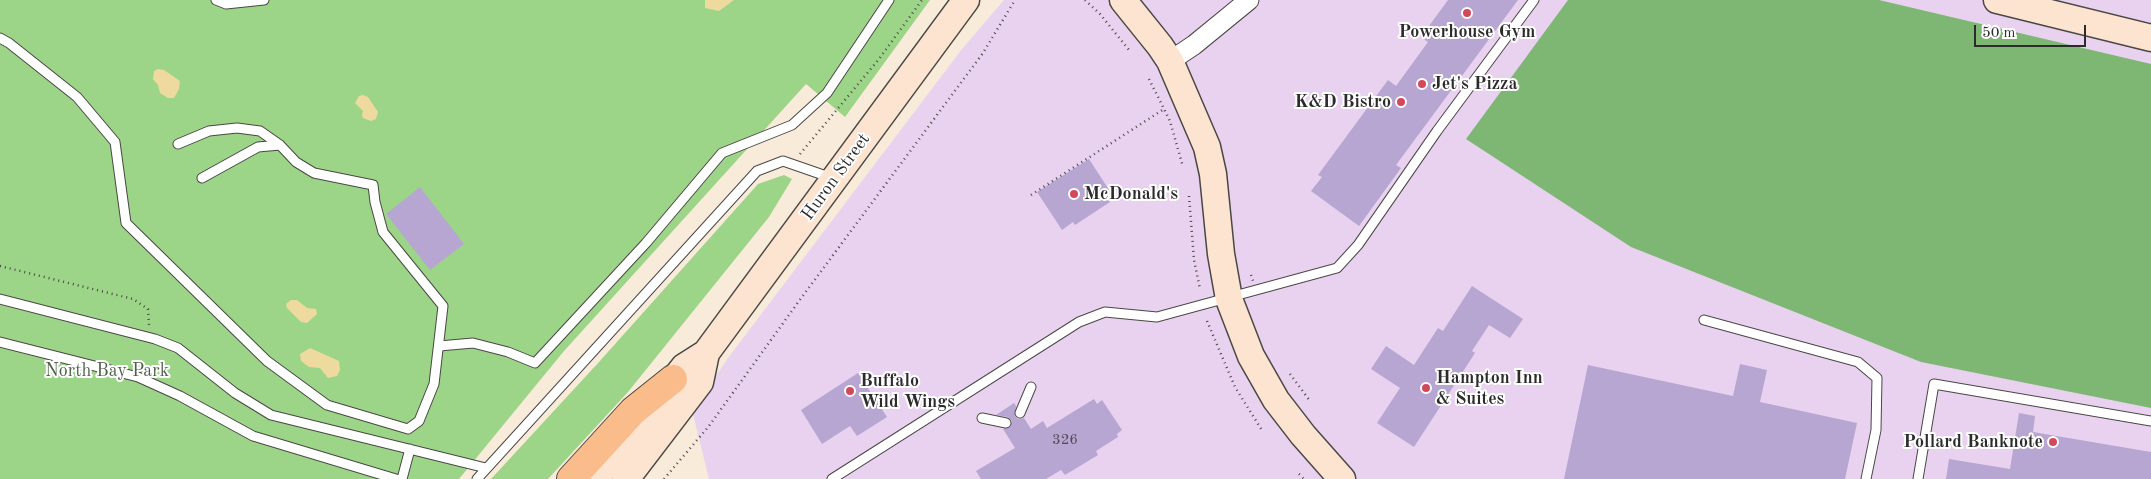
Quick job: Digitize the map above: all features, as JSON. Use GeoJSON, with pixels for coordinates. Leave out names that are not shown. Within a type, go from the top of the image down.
{"type":"FeatureCollection","features":[{"type":"Feature","properties":{"kind":"highway"},"geometry":{"type":"LineString","coordinates":[[571,479],[633,411],[673,379]]}},
{"type":"Feature","properties":{"kind":"main road","name":"Huron Street"},"geometry":{"type":"LineString","coordinates":[[706,353],[966,0]]}},
{"type":"Feature","properties":{"kind":"main road"},"geometry":{"type":"LineString","coordinates":[[1123,0],[1170,61],[1208,147],[1213,174],[1221,254],[1229,299],[1250,356],[1276,400],[1303,435],[1342,479]]}},
{"type":"Feature","properties":{"kind":"main road"},"geometry":{"type":"LineString","coordinates":[[1997,0],[2151,38]]}},
{"type":"Feature","properties":{"kind":"main road"},"geometry":{"type":"LineString","coordinates":[[596,479],[673,379],[684,367],[706,353]]}},
{"type":"Feature","properties":{"kind":"main road"},"geometry":{"type":"LineString","coordinates":[[626,479],[700,382],[706,353]]}},
{"type":"Feature","properties":{"kind":"street"},"geometry":{"type":"LineString","coordinates":[[1170,61],[1194,45],[1249,0]]}},
{"type":"Feature","properties":{"kind":"lane"},"geometry":{"type":"LineString","coordinates":[[216,0],[226,4],[264,0]]}},
{"type":"Feature","properties":{"kind":"lane"},"geometry":{"type":"LineString","coordinates":[[438,346],[472,343],[508,352],[535,362],[646,243],[722,153],[792,125],[827,94],[889,0]]}},
{"type":"Feature","properties":{"kind":"lane"},"geometry":{"type":"LineString","coordinates":[[832,479],[1079,322],[1105,312],[1157,318],[1337,268],[1358,244],[1437,131],[1534,0]]}},
{"type":"Feature","properties":{"kind":"lane"},"geometry":{"type":"LineString","coordinates":[[0,38],[9,43],[77,97],[114,142],[126,223],[267,361],[327,405],[408,429],[419,421],[434,384],[443,306],[383,232],[375,202],[373,185],[314,173],[296,162],[280,145],[260,131],[237,128],[208,131],[178,144]]}},
{"type":"Feature","properties":{"kind":"lane"},"geometry":{"type":"LineString","coordinates":[[202,178],[258,147],[280,145]]}},
{"type":"Feature","properties":{"kind":"lane"},"geometry":{"type":"LineString","coordinates":[[477,479],[757,171],[783,161],[835,178]]}},
{"type":"Feature","properties":{"kind":"lane"},"geometry":{"type":"LineString","coordinates":[[0,300],[145,337],[178,348],[235,393],[271,415],[486,468]]}},
{"type":"Feature","properties":{"kind":"lane"},"geometry":{"type":"LineString","coordinates":[[1704,320],[1858,362],[1877,378],[1876,430],[1866,479]]}},
{"type":"Feature","properties":{"kind":"lane"},"geometry":{"type":"LineString","coordinates":[[0,342],[138,377],[180,396],[254,436],[396,479]]}},
{"type":"Feature","properties":{"kind":"lane"},"geometry":{"type":"LineString","coordinates":[[1918,479],[1934,384],[2151,421]]}},
{"type":"Feature","properties":{"kind":"lane"},"geometry":{"type":"LineString","coordinates":[[1020,413],[1031,387]]}},
{"type":"Feature","properties":{"kind":"lane"},"geometry":{"type":"LineString","coordinates":[[982,418],[1006,423]]}},
{"type":"Feature","properties":{"kind":"lane"},"geometry":{"type":"LineString","coordinates":[[402,479],[410,449]]}},
{"type":"Feature","properties":{"kind":"path"},"geometry":{"type":"LineString","coordinates":[[791,164],[822,130],[879,59],[922,0]]}},
{"type":"Feature","properties":{"kind":"path"},"geometry":{"type":"LineString","coordinates":[[664,479],[710,426],[799,301],[983,53],[1015,0]]}},
{"type":"Feature","properties":{"kind":"path"},"geometry":{"type":"LineString","coordinates":[[1085,0],[1100,14],[1129,50]]}},
{"type":"Feature","properties":{"kind":"path"},"geometry":{"type":"LineString","coordinates":[[1149,79],[1164,109],[1183,167]]}},
{"type":"Feature","properties":{"kind":"path"},"geometry":{"type":"LineString","coordinates":[[1031,195],[1164,109]]}},
{"type":"Feature","properties":{"kind":"path"},"geometry":{"type":"LineString","coordinates":[[1189,196],[1194,260],[1200,290]]}},
{"type":"Feature","properties":{"kind":"path"},"geometry":{"type":"LineString","coordinates":[[0,266],[133,299],[148,309],[150,327],[145,337]]}},
{"type":"Feature","properties":{"kind":"path"},"geometry":{"type":"LineString","coordinates":[[1207,320],[1235,387],[1263,432]]}},
{"type":"Feature","properties":{"kind":"path"},"geometry":{"type":"LineString","coordinates":[[1290,374],[1310,401]]}},
{"type":"Feature","properties":{"kind":"path"},"geometry":{"type":"LineString","coordinates":[[1299,474],[1304,479]]}},
{"type":"Feature","properties":{"kind":"shaded area"},"geometry":{"type":"Polygon","coordinates":[[[1004,0],[2151,0],[2151,479],[709,479],[692,410],[731,354],[962,49],[1004,0]]]}},
{"type":"Feature","properties":{"kind":"green space","name":"North Bay Park"},"geometry":{"type":"Polygon","coordinates":[[[0,0],[930,0],[845,117],[806,84],[564,351],[459,479],[0,479],[0,0]]]}},
{"type":"Feature","properties":{"kind":"green space"},"geometry":{"type":"Polygon","coordinates":[[[1568,0],[1879,0],[2151,64],[2151,408],[1921,362],[1631,247],[1466,139],[1568,0]]]}},
{"type":"Feature","properties":{"kind":"green space"},"geometry":{"type":"Polygon","coordinates":[[[784,175],[792,179],[769,217],[628,392],[548,479],[491,479],[599,362],[758,184],[784,175]]]}},
{"type":"Feature","properties":{"kind":"sand"},"geometry":{"type":"Polygon","coordinates":[[[705,0],[734,0],[719,11],[705,8],[705,0]]]}},
{"type":"Feature","properties":{"kind":"sand"},"geometry":{"type":"Polygon","coordinates":[[[158,69],[164,70],[180,81],[179,89],[174,98],[168,98],[160,93],[158,85],[153,79],[154,71],[158,69]]]}},
{"type":"Feature","properties":{"kind":"sand"},"geometry":{"type":"Polygon","coordinates":[[[359,96],[368,97],[378,112],[376,119],[371,121],[363,118],[363,111],[355,103],[359,96]]]}},
{"type":"Feature","properties":{"kind":"sand"},"geometry":{"type":"Polygon","coordinates":[[[291,300],[297,300],[307,308],[316,309],[317,314],[307,323],[301,322],[287,308],[286,304],[291,300]]]}},
{"type":"Feature","properties":{"kind":"sand"},"geometry":{"type":"Polygon","coordinates":[[[310,348],[339,361],[340,370],[337,376],[328,378],[320,368],[309,367],[301,361],[300,354],[310,348]]]}},
{"type":"Feature","properties":{"kind":"building"},"geometry":{"type":"Polygon","coordinates":[[[1448,0],[1518,0],[1396,165],[1401,168],[1359,226],[1311,191],[1322,177],[1318,175],[1388,80],[1396,86],[1428,42],[1421,37],[1448,0]]]}},
{"type":"Feature","properties":{"kind":"building","name":"McDonald's"},"geometry":{"type":"Polygon","coordinates":[[[1089,159],[1113,196],[1109,200],[1110,202],[1075,225],[1073,222],[1062,230],[1037,192],[1089,159]]]}},
{"type":"Feature","properties":{"kind":"building"},"geometry":{"type":"Polygon","coordinates":[[[420,187],[464,244],[430,270],[386,214],[420,187]]]}},
{"type":"Feature","properties":{"kind":"building","name":"Hampton Inn & Suites"},"geometry":{"type":"Polygon","coordinates":[[[1472,286],[1523,319],[1510,338],[1489,325],[1472,351],[1475,353],[1414,447],[1377,423],[1400,388],[1371,369],[1386,346],[1414,365],[1438,328],[1443,331],[1472,286]]]}},
{"type":"Feature","properties":{"kind":"building"},"geometry":{"type":"Polygon","coordinates":[[[1740,364],[1767,370],[1760,402],[1857,423],[1845,479],[1564,479],[1588,365],[1733,396],[1740,364]]]}},
{"type":"Feature","properties":{"kind":"building","name":"Buffalo Wild Wings"},"geometry":{"type":"Polygon","coordinates":[[[858,373],[887,417],[857,436],[850,426],[822,444],[801,410],[858,373]]]}},
{"type":"Feature","properties":{"kind":"building"},"geometry":{"type":"Polygon","coordinates":[[[1094,399],[1097,404],[1102,400],[1122,430],[1117,434],[1118,437],[1096,451],[1098,455],[1065,475],[1061,470],[1046,479],[981,479],[976,471],[1015,448],[1003,429],[1010,427],[1012,421],[1008,417],[996,415],[1014,403],[1016,406],[1015,416],[1018,419],[1024,418],[1031,429],[1043,421],[1047,428],[1094,399]]]}},
{"type":"Feature","properties":{"kind":"building","name":"Pollard Banknote"},"geometry":{"type":"Polygon","coordinates":[[[2019,413],[2035,416],[2033,432],[2151,452],[2151,479],[1946,479],[1949,459],[2010,469],[2019,413]]]}},
{"type":"Feature","properties":{"kind":"place","name":"Powerhouse Gym"},"geometry":{"type":"Point","coordinates":[1467,13]}},
{"type":"Feature","properties":{"kind":"place","name":"Jet's Pizza"},"geometry":{"type":"Point","coordinates":[1422,84]}},
{"type":"Feature","properties":{"kind":"place","name":"K&D Bistro"},"geometry":{"type":"Point","coordinates":[1401,102]}},
{"type":"Feature","properties":{"kind":"place","name":"McDonald's"},"geometry":{"type":"Point","coordinates":[1074,194]}},
{"type":"Feature","properties":{"kind":"place","name":"Hampton Inn & Suites"},"geometry":{"type":"Point","coordinates":[1426,388]}},
{"type":"Feature","properties":{"kind":"place","name":"Buffalo Wild Wings"},"geometry":{"type":"Point","coordinates":[850,391]}},
{"type":"Feature","properties":{"kind":"place","name":"Pollard Banknote"},"geometry":{"type":"Point","coordinates":[2053,442]}}]}
